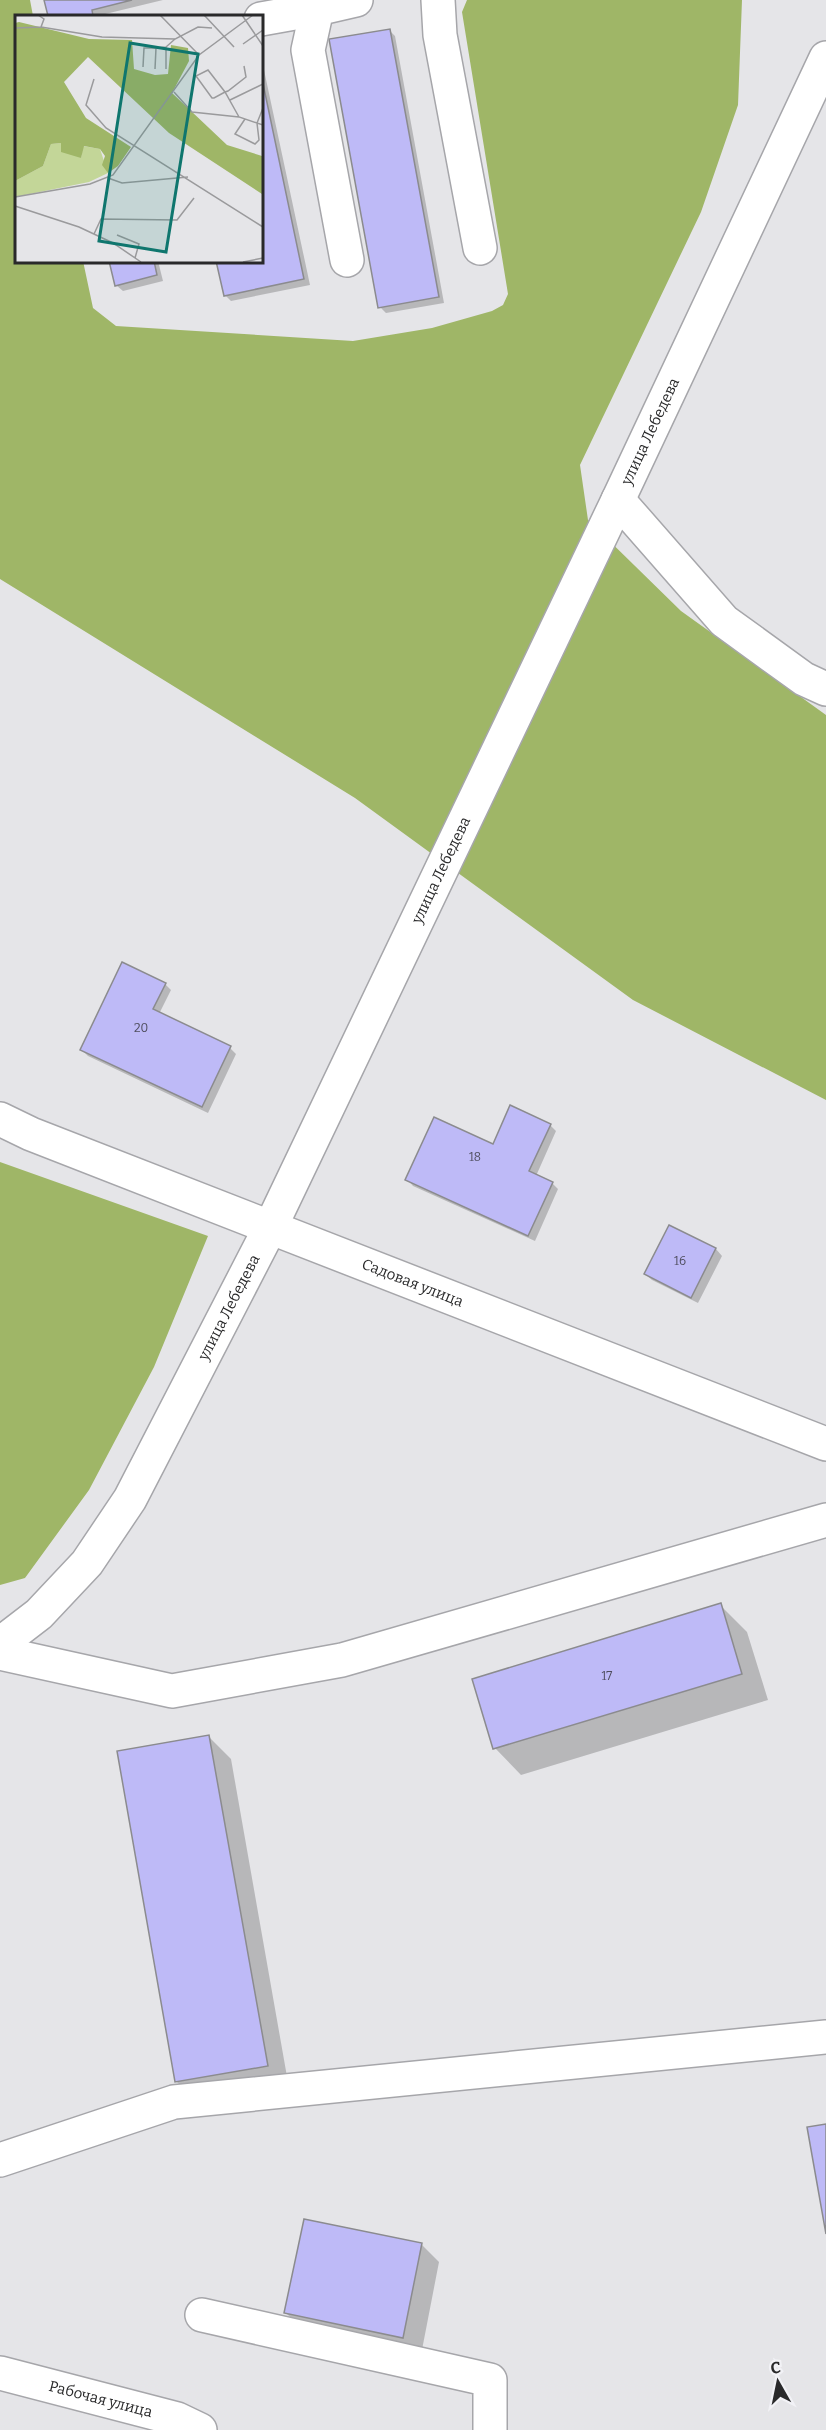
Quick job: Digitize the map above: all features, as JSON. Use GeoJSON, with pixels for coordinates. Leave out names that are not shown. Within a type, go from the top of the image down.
{"type":"FeatureCollection","features":[{"type":"Feature","properties":{"kind":"street"},"geometry":{"type":"LineString","coordinates":[[262,19],[356,0]]}},
{"type":"Feature","properties":{"kind":"street"},"geometry":{"type":"LineString","coordinates":[[438,0],[440,35],[480,248]]}},
{"type":"Feature","properties":{"kind":"street"},"geometry":{"type":"LineString","coordinates":[[317,9],[308,50],[347,260]]}},
{"type":"Feature","properties":{"kind":"street","name":"улица Лебедева"},"geometry":{"type":"LineString","coordinates":[[0,1644],[39,1614],[87,1563],[130,1499],[271,1226],[618,500],[826,58]]}},
{"type":"Feature","properties":{"kind":"street"},"geometry":{"type":"LineString","coordinates":[[618,500],[724,621],[804,679],[826,689]]}},
{"type":"Feature","properties":{"kind":"street","name":"Садовая улица"},"geometry":{"type":"LineString","coordinates":[[0,1119],[31,1134],[826,1444]]}},
{"type":"Feature","properties":{"kind":"street"},"geometry":{"type":"LineString","coordinates":[[0,1653],[172,1690],[342,1660],[826,1520]]}},
{"type":"Feature","properties":{"kind":"street"},"geometry":{"type":"LineString","coordinates":[[0,2160],[174,2102],[826,2037]]}},
{"type":"Feature","properties":{"kind":"street"},"geometry":{"type":"LineString","coordinates":[[202,2315],[490,2380],[490,2430]]}},
{"type":"Feature","properties":{"kind":"street","name":"Рабочая улица"},"geometry":{"type":"LineString","coordinates":[[0,2373],[177,2419],[200,2430]]}},
{"type":"Feature","properties":{"kind":"green space"},"geometry":{"type":"Polygon","coordinates":[[[0,0],[30,0],[33,15],[15,15],[15,262],[83,262],[93,308],[116,326],[353,341],[432,328],[492,311],[503,305],[508,294],[462,12],[467,0],[742,0],[738,105],[701,212],[580,465],[588,520],[681,611],[826,715],[826,1100],[633,1000],[355,798],[0,579],[0,0]]]}},
{"type":"Feature","properties":{"kind":"green space"},"geometry":{"type":"Polygon","coordinates":[[[0,1162],[208,1236],[154,1367],[89,1490],[25,1578],[0,1585],[0,1162]]]}},
{"type":"Feature","properties":{"kind":"building"},"geometry":{"type":"Polygon","coordinates":[[[44,0],[132,0],[92,10],[93,15],[48,15],[44,0]]]}},
{"type":"Feature","properties":{"kind":"building"},"geometry":{"type":"Polygon","coordinates":[[[390,29],[439,297],[378,308],[329,39],[390,29]]]}},
{"type":"Feature","properties":{"kind":"building"},"geometry":{"type":"Polygon","coordinates":[[[262,79],[304,279],[224,296],[216,262],[262,262],[262,79]]]}},
{"type":"Feature","properties":{"kind":"building"},"geometry":{"type":"Polygon","coordinates":[[[109,262],[154,262],[157,275],[115,286],[109,262]]]}},
{"type":"Feature","properties":{"kind":"building"},"geometry":{"type":"Polygon","coordinates":[[[122,962],[166,983],[153,1009],[231,1046],[202,1107],[80,1050],[122,962]]]}},
{"type":"Feature","properties":{"kind":"building"},"geometry":{"type":"Polygon","coordinates":[[[510,1105],[551,1124],[529,1171],[553,1182],[528,1236],[405,1180],[434,1117],[493,1144],[510,1105]]]}},
{"type":"Feature","properties":{"kind":"building"},"geometry":{"type":"Polygon","coordinates":[[[669,1225],[716,1248],[691,1298],[644,1274],[669,1225]]]}},
{"type":"Feature","properties":{"kind":"building"},"geometry":{"type":"Polygon","coordinates":[[[721,1603],[742,1674],[493,1749],[472,1679],[721,1603]]]}},
{"type":"Feature","properties":{"kind":"building"},"geometry":{"type":"Polygon","coordinates":[[[209,1735],[268,2066],[175,2082],[117,1751],[209,1735]]]}},
{"type":"Feature","properties":{"kind":"building"},"geometry":{"type":"Polygon","coordinates":[[[826,2124],[826,2234],[807,2127],[826,2124]]]}},
{"type":"Feature","properties":{"kind":"building"},"geometry":{"type":"Polygon","coordinates":[[[304,2219],[422,2243],[403,2338],[284,2313],[304,2219]]]}}]}
